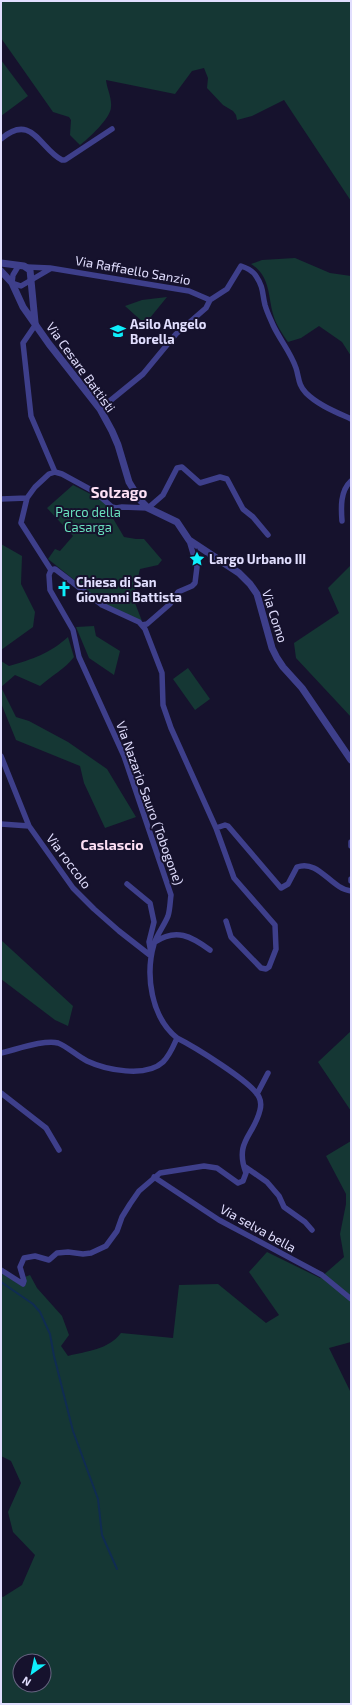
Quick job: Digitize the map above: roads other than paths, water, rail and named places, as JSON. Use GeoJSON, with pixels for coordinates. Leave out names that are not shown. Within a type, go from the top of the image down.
{"type":"FeatureCollection","features":[{"type":"Feature","properties":{"kind":"street"},"geometry":{"type":"LineString","coordinates":[[1,139],[16,130],[31,132],[37,136],[54,155],[62,160],[65,160],[112,129]]}},
{"type":"Feature","properties":{"kind":"street","name":"Via Raffaello Sanzio"},"geometry":{"type":"LineString","coordinates":[[1,263],[27,267],[50,268],[189,291],[210,300]]}},
{"type":"Feature","properties":{"kind":"street"},"geometry":{"type":"LineString","coordinates":[[19,265],[13,275],[12,283],[23,286],[50,268]]}},
{"type":"Feature","properties":{"kind":"street"},"geometry":{"type":"LineString","coordinates":[[100,409],[143,374],[176,334],[206,308],[210,300],[227,289],[241,266],[252,271],[262,286],[265,303],[270,318],[292,360],[296,369],[298,380],[305,392],[329,409],[351,419]]}},
{"type":"Feature","properties":{"kind":"street"},"geometry":{"type":"LineString","coordinates":[[27,267],[30,270],[32,279]]}},
{"type":"Feature","properties":{"kind":"street","name":"Via Cesare Battisti"},"geometry":{"type":"LineString","coordinates":[[1,271],[12,283],[23,307],[49,344],[100,409],[118,445],[129,482],[140,500],[148,508]]}},
{"type":"Feature","properties":{"kind":"street","name":"Via Cesare Battisti"},"geometry":{"type":"LineString","coordinates":[[32,279],[32,295],[36,324]]}},
{"type":"Feature","properties":{"kind":"street"},"geometry":{"type":"LineString","coordinates":[[36,324],[25,337],[23,343],[32,416],[55,472]]}},
{"type":"Feature","properties":{"kind":"street"},"geometry":{"type":"LineString","coordinates":[[226,921],[231,937],[238,946],[261,968],[263,969],[269,967],[276,949],[275,925],[234,878],[216,828],[171,728],[163,706],[162,673],[142,625],[102,605],[59,571],[55,569],[51,570],[21,523],[27,498],[35,487],[49,474],[55,472],[62,474],[95,492],[112,507],[148,508],[163,495],[177,468],[182,467],[200,483],[220,477],[227,479],[243,510],[253,517],[268,535]]}},
{"type":"Feature","properties":{"kind":"street"},"geometry":{"type":"LineString","coordinates":[[342,521],[341,511],[343,495],[347,485],[351,481]]}},
{"type":"Feature","properties":{"kind":"street"},"geometry":{"type":"LineString","coordinates":[[1,499],[27,498]]}},
{"type":"Feature","properties":{"kind":"street","name":"Via Como"},"geometry":{"type":"LineString","coordinates":[[148,508],[177,522],[190,540],[239,573],[250,584],[257,594],[272,648],[277,658],[302,688],[351,760]]}},
{"type":"Feature","properties":{"kind":"street"},"geometry":{"type":"LineString","coordinates":[[142,625],[147,624],[166,607],[178,592],[192,586],[195,583],[197,567],[190,540]]}},
{"type":"Feature","properties":{"kind":"street","name":"Via Nazario Sauro (Tobogone)"},"geometry":{"type":"LineString","coordinates":[[51,570],[49,575],[50,590],[73,630],[79,657],[124,756],[171,895],[168,915],[155,942],[151,956],[151,986],[159,1016],[168,1031],[177,1038]]}},
{"type":"Feature","properties":{"kind":"street","name":"Via roccolo"},"geometry":{"type":"LineString","coordinates":[[1,756],[29,826],[74,888],[94,910],[151,956]]}},
{"type":"Feature","properties":{"kind":"street"},"geometry":{"type":"LineString","coordinates":[[1,824],[29,826]]}},
{"type":"Feature","properties":{"kind":"street"},"geometry":{"type":"LineString","coordinates":[[216,828],[225,825],[228,826],[281,888],[290,882],[297,867],[305,865],[316,870],[337,886],[351,891]]}},
{"type":"Feature","properties":{"kind":"street"},"geometry":{"type":"LineString","coordinates":[[127,884],[150,903],[154,922],[149,942],[151,956]]}},
{"type":"Feature","properties":{"kind":"street"},"geometry":{"type":"LineString","coordinates":[[155,942],[164,936],[181,935],[191,938],[210,950]]}},
{"type":"Feature","properties":{"kind":"street"},"geometry":{"type":"LineString","coordinates":[[1,1053],[50,1042],[58,1043],[86,1060],[101,1066],[119,1070],[138,1071],[149,1070],[163,1062],[170,1053],[177,1038],[198,1048],[214,1060],[257,1094],[261,1104],[260,1111],[246,1140],[242,1153],[243,1165],[246,1173],[245,1178],[241,1183],[235,1182],[217,1168],[204,1166],[160,1173],[139,1192],[122,1217],[117,1231],[106,1246],[99,1250],[83,1254],[61,1252],[57,1253],[49,1260],[34,1256],[24,1258],[20,1266],[24,1281],[23,1284],[1,1270]]}},
{"type":"Feature","properties":{"kind":"street"},"geometry":{"type":"LineString","coordinates":[[257,1094],[268,1073]]}},
{"type":"Feature","properties":{"kind":"street"},"geometry":{"type":"LineString","coordinates":[[1,1093],[46,1128],[59,1150]]}},
{"type":"Feature","properties":{"kind":"street"},"geometry":{"type":"LineString","coordinates":[[243,1165],[267,1182],[279,1196],[284,1207],[305,1222],[312,1230]]}},
{"type":"Feature","properties":{"kind":"street","name":"Via selva bella"},"geometry":{"type":"LineString","coordinates":[[154,1177],[219,1220],[322,1275],[351,1299]]}},
{"type":"Feature","properties":{"kind":"waterway"},"geometry":{"type":"LineString","coordinates":[[1,1282],[33,1304],[40,1312],[50,1334],[73,1431],[98,1499],[102,1535],[117,1569]]}},
{"type":"Feature","properties":{"kind":"place","name":"Asilo Angelo Borella"},"geometry":{"type":"Point","coordinates":[118,331]}},
{"type":"Feature","properties":{"kind":"place","name":"Largo Urbano III"},"geometry":{"type":"Point","coordinates":[197,559]}},
{"type":"Feature","properties":{"kind":"place","name":"Chiesa di San Giovanni Battista"},"geometry":{"type":"Point","coordinates":[64,589]}},
{"type":"Feature","properties":{"kind":"district","name":"Solzago"},"geometry":{"type":"Point","coordinates":[119,493]}},
{"type":"Feature","properties":{"kind":"district","name":"Caslascio"},"geometry":{"type":"Point","coordinates":[112,845]}},
{"type":"Feature","properties":{"kind":"park label","name":"Parco della Casarga"},"geometry":{"type":"Point","coordinates":[88,520]}}]}
